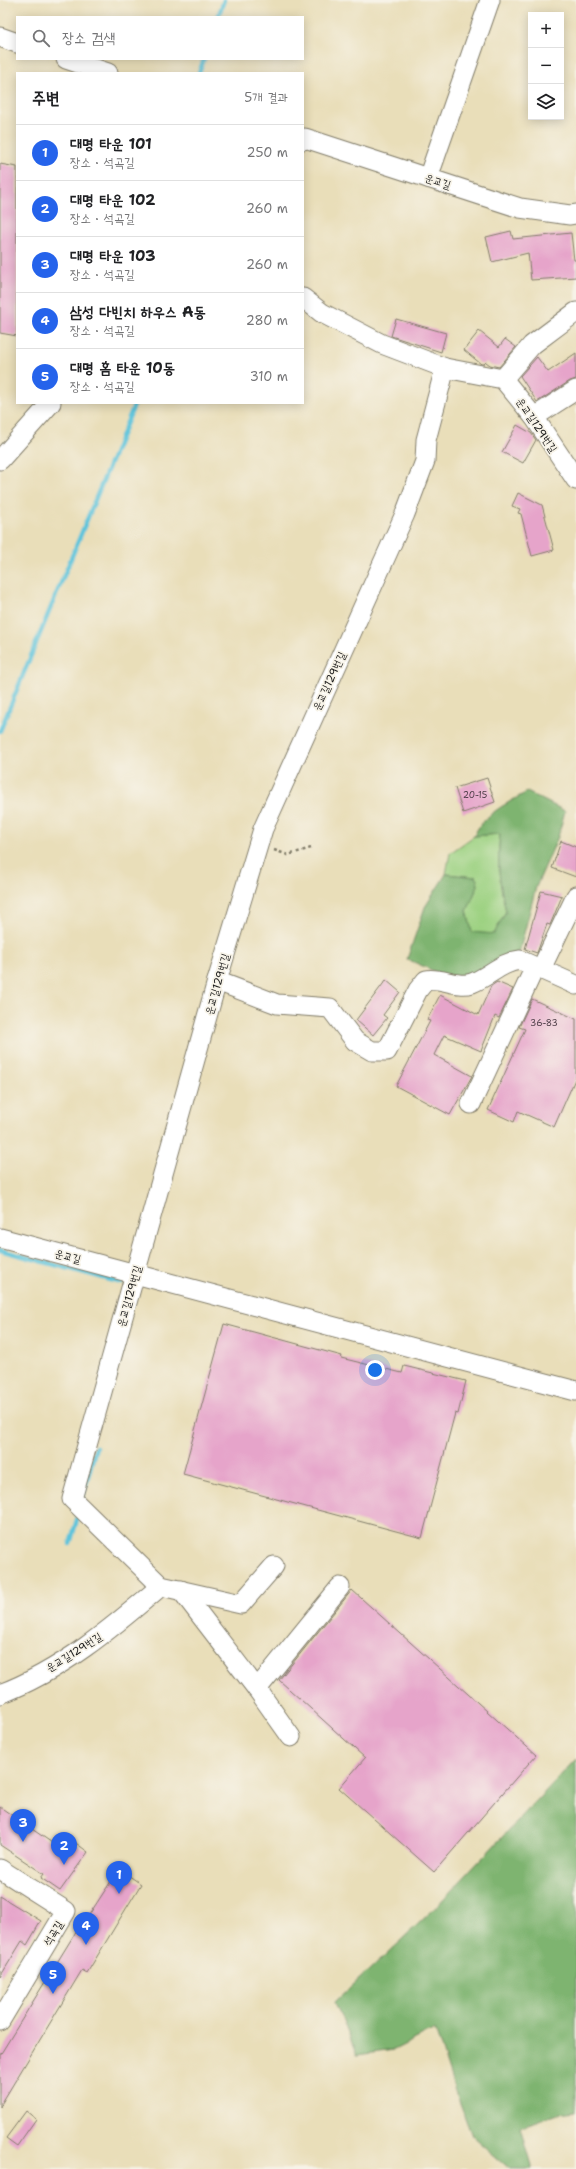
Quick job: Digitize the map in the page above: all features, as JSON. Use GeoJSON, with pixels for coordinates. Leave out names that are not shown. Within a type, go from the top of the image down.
{"type":"FeatureCollection","features":[{"type":"Feature","properties":{"kind":"street"},"geometry":{"type":"LineString","coordinates":[[428,178],[490,0]]}},
{"type":"Feature","properties":{"kind":"street"},"geometry":{"type":"LineString","coordinates":[[0,37],[16,43]]}},
{"type":"Feature","properties":{"kind":"street"},"geometry":{"type":"LineString","coordinates":[[69,60],[105,72]]}},
{"type":"Feature","properties":{"kind":"street","name":"운교길"},"geometry":{"type":"LineString","coordinates":[[304,138],[520,208],[570,215],[576,214]]}},
{"type":"Feature","properties":{"kind":"street"},"geometry":{"type":"LineString","coordinates":[[304,299],[322,313],[382,344],[445,368],[503,379],[532,345],[576,312]]}},
{"type":"Feature","properties":{"kind":"street","name":"운교길129번길"},"geometry":{"type":"LineString","coordinates":[[0,1694],[18,1687],[95,1641],[161,1586],[72,1499],[217,981],[258,846],[282,784],[405,514],[425,461],[426,440],[445,368]]}},
{"type":"Feature","properties":{"kind":"street","name":"운교길129번길"},"geometry":{"type":"LineString","coordinates":[[503,379],[534,417],[553,448],[576,480]]}},
{"type":"Feature","properties":{"kind":"street"},"geometry":{"type":"LineString","coordinates":[[534,417],[576,390]]}},
{"type":"Feature","properties":{"kind":"street"},"geometry":{"type":"LineString","coordinates":[[0,460],[50,404]]}},
{"type":"Feature","properties":{"kind":"street"},"geometry":{"type":"LineString","coordinates":[[471,1104],[538,968],[576,896]]}},
{"type":"Feature","properties":{"kind":"street"},"geometry":{"type":"LineString","coordinates":[[217,981],[278,1004],[330,1008],[355,1041],[372,1051],[387,1051],[418,990],[426,980],[435,978],[454,983],[471,984],[511,961],[520,960],[576,985]]}},
{"type":"Feature","properties":{"kind":"street","name":"운교길"},"geometry":{"type":"LineString","coordinates":[[0,1238],[576,1391]]}},
{"type":"Feature","properties":{"kind":"street"},"geometry":{"type":"LineString","coordinates":[[161,1586],[241,1604],[274,1566]]}},
{"type":"Feature","properties":{"kind":"street"},"geometry":{"type":"LineString","coordinates":[[257,1689],[340,1587]]}},
{"type":"Feature","properties":{"kind":"street"},"geometry":{"type":"LineString","coordinates":[[181,1590],[257,1689],[291,1737]]}},
{"type":"Feature","properties":{"kind":"street","name":"석곡길"},"geometry":{"type":"LineString","coordinates":[[0,1869],[66,1911],[0,2021]]}},
{"type":"Feature","properties":{"kind":"path"},"geometry":{"type":"LineString","coordinates":[[258,846],[288,855],[311,848]]}},
{"type":"Feature","properties":{"kind":"green space"},"geometry":{"type":"Polygon","coordinates":[[[527,792],[565,811],[558,837],[536,887],[519,953],[475,974],[445,976],[407,959],[425,907],[446,874],[476,877],[478,885],[467,911],[472,932],[494,934],[506,911],[499,873],[500,834],[474,836],[483,821],[490,815],[527,792]]]}},
{"type":"Feature","properties":{"kind":"green space"},"geometry":{"type":"Polygon","coordinates":[[[500,834],[499,873],[506,911],[494,935],[472,932],[467,911],[478,885],[476,877],[446,874],[450,853],[474,836],[500,834]]]}},
{"type":"Feature","properties":{"kind":"green space"},"geometry":{"type":"Polygon","coordinates":[[[576,1759],[576,2111],[558,2113],[520,2127],[532,2169],[510,2169],[472,2136],[455,2091],[435,2029],[394,2050],[357,2055],[335,2002],[432,1911],[576,1759]]]}},
{"type":"Feature","properties":{"kind":"building"},"geometry":{"type":"Polygon","coordinates":[[[0,164],[16,167],[16,336],[0,333],[0,164]]]}},
{"type":"Feature","properties":{"kind":"building"},"geometry":{"type":"Polygon","coordinates":[[[511,231],[513,239],[571,233],[574,260],[576,260],[576,277],[531,280],[528,253],[492,262],[486,237],[511,231]]]}},
{"type":"Feature","properties":{"kind":"building"},"geometry":{"type":"Polygon","coordinates":[[[396,319],[446,333],[441,352],[391,336],[396,319]]]}},
{"type":"Feature","properties":{"kind":"building"},"geometry":{"type":"Polygon","coordinates":[[[479,331],[499,347],[505,339],[516,347],[499,367],[490,365],[486,362],[481,364],[464,350],[479,331]]]}},
{"type":"Feature","properties":{"kind":"building"},"geometry":{"type":"Polygon","coordinates":[[[576,353],[576,379],[570,381],[537,402],[520,376],[537,357],[548,372],[576,353]]]}},
{"type":"Feature","properties":{"kind":"building"},"geometry":{"type":"Polygon","coordinates":[[[517,425],[531,433],[536,440],[523,463],[502,452],[517,425]]]}},
{"type":"Feature","properties":{"kind":"building"},"geometry":{"type":"Polygon","coordinates":[[[518,493],[542,505],[554,550],[532,556],[521,514],[518,513],[520,509],[512,506],[518,493]]]}},
{"type":"Feature","properties":{"kind":"building"},"geometry":{"type":"Polygon","coordinates":[[[487,778],[495,802],[463,813],[455,788],[487,778]]]}},
{"type":"Feature","properties":{"kind":"building"},"geometry":{"type":"Polygon","coordinates":[[[561,841],[576,847],[576,877],[552,868],[561,841]]]}},
{"type":"Feature","properties":{"kind":"building"},"geometry":{"type":"Polygon","coordinates":[[[541,891],[562,896],[550,925],[547,924],[537,953],[525,949],[541,891]]]}},
{"type":"Feature","properties":{"kind":"building"},"geometry":{"type":"Polygon","coordinates":[[[386,980],[400,992],[383,1015],[387,1018],[373,1035],[356,1020],[386,980]]]}},
{"type":"Feature","properties":{"kind":"building"},"geometry":{"type":"Polygon","coordinates":[[[497,982],[513,989],[499,1018],[495,1016],[481,1051],[444,1035],[434,1055],[472,1076],[450,1115],[396,1086],[430,1021],[427,1020],[440,995],[478,1015],[491,986],[497,982]]]}},
{"type":"Feature","properties":{"kind":"building"},"geometry":{"type":"Polygon","coordinates":[[[532,999],[576,1019],[576,1077],[554,1127],[518,1111],[514,1122],[488,1110],[525,1029],[519,1027],[532,999]]]}},
{"type":"Feature","properties":{"kind":"building"},"geometry":{"type":"Polygon","coordinates":[[[224,1324],[342,1356],[341,1358],[402,1373],[404,1366],[466,1381],[458,1414],[455,1413],[422,1538],[183,1474],[224,1324]]]}},
{"type":"Feature","properties":{"kind":"building"},"geometry":{"type":"Polygon","coordinates":[[[352,1590],[536,1755],[434,1872],[339,1788],[365,1758],[279,1680],[352,1590]]]}},
{"type":"Feature","properties":{"kind":"building"},"geometry":{"type":"Polygon","coordinates":[[[0,1807],[61,1849],[69,1838],[88,1852],[60,1891],[41,1878],[44,1874],[0,1845],[0,1807]]]}},
{"type":"Feature","properties":{"kind":"building"},"geometry":{"type":"Polygon","coordinates":[[[119,1869],[141,1884],[87,1973],[82,1970],[0,2106],[0,2055],[85,1917],[87,1918],[119,1869]]]}},
{"type":"Feature","properties":{"kind":"building"},"geometry":{"type":"Polygon","coordinates":[[[0,1896],[41,1921],[27,1945],[22,1941],[0,1977],[0,1896]]]}},
{"type":"Feature","properties":{"kind":"building"},"geometry":{"type":"Polygon","coordinates":[[[26,2111],[36,2119],[17,2146],[6,2138],[26,2111]]]}},
{"type":"Feature","properties":{"kind":"waterway"},"geometry":{"type":"LineString","coordinates":[[218,16],[224,0]]}},
{"type":"Feature","properties":{"kind":"waterway"},"geometry":{"type":"LineString","coordinates":[[199,72],[204,60]]}},
{"type":"Feature","properties":{"kind":"waterway"},"geometry":{"type":"LineString","coordinates":[[0,731],[135,404]]}},
{"type":"Feature","properties":{"kind":"waterway"},"geometry":{"type":"LineString","coordinates":[[0,1250],[122,1283]]}},
{"type":"Feature","properties":{"kind":"waterway"},"geometry":{"type":"LineString","coordinates":[[82,1499],[96,1447]]}},
{"type":"Feature","properties":{"kind":"waterway"},"geometry":{"type":"LineString","coordinates":[[70,1544],[78,1516]]}},
{"type":"Feature","properties":{"kind":"place","name":"대명 타운 103"},"geometry":{"type":"Point","coordinates":[23,1842]}},
{"type":"Feature","properties":{"kind":"place","name":"대명 타운 102"},"geometry":{"type":"Point","coordinates":[64,1865]}},
{"type":"Feature","properties":{"kind":"place","name":"대명 타운 101"},"geometry":{"type":"Point","coordinates":[119,1894]}},
{"type":"Feature","properties":{"kind":"place","name":"삼성 다빈치 하우스 A동"},"geometry":{"type":"Point","coordinates":[86,1945]}},
{"type":"Feature","properties":{"kind":"place","name":"대명 홈 타운 10동"},"geometry":{"type":"Point","coordinates":[53,1994]}}]}
